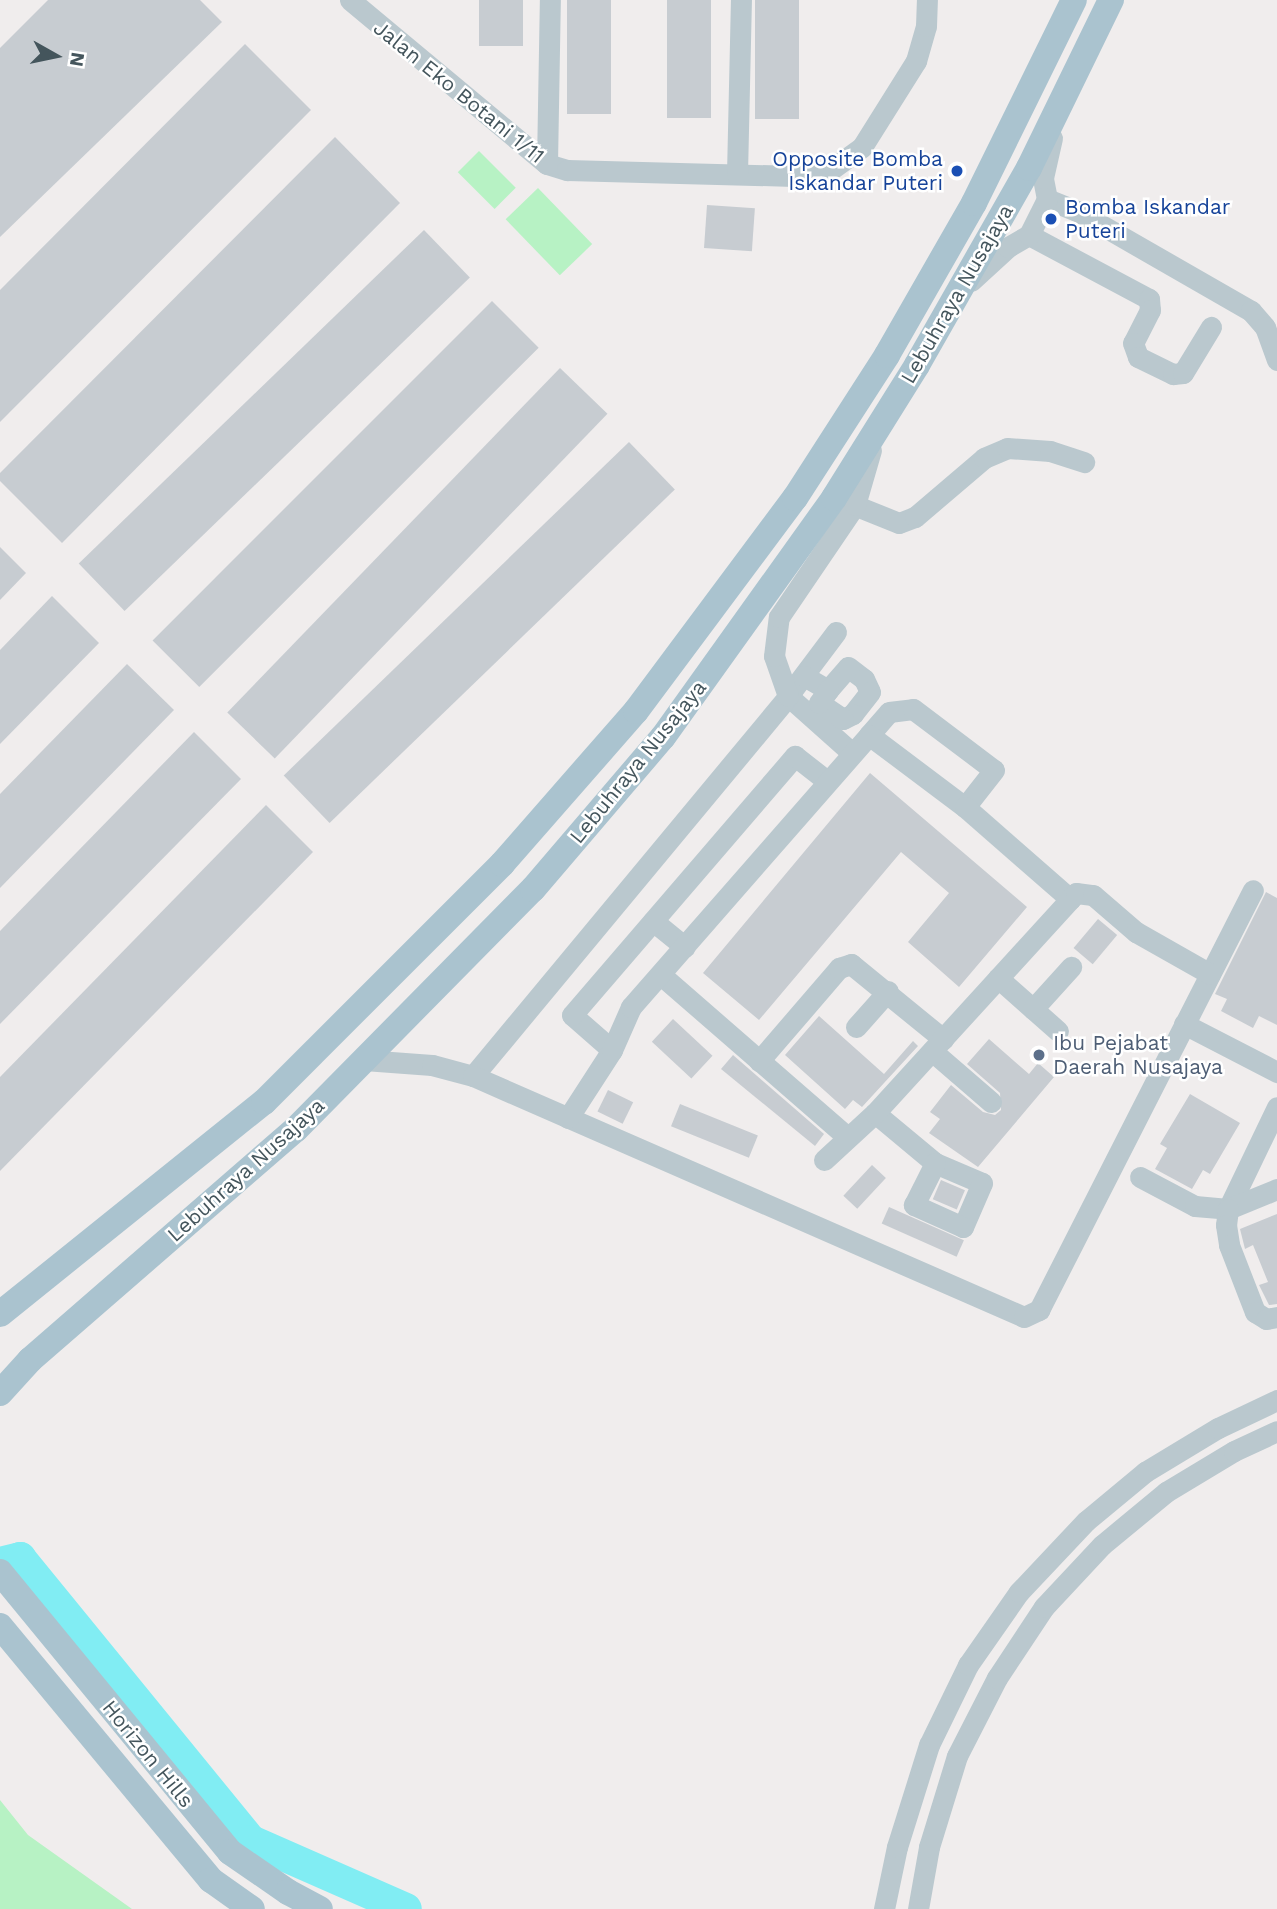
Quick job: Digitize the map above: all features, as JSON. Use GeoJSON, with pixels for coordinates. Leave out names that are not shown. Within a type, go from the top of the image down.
{"type":"FeatureCollection","features":[{"type":"Feature","properties":{"kind":"main road","name":"Lebuhraya Nusajaya"},"geometry":{"type":"LineString","coordinates":[[0,1314],[264,1102],[502,864],[636,711],[795,498],[887,355],[974,203],[1074,0]]}},
{"type":"Feature","properties":{"kind":"main road","name":"Lebuhraya Nusajaya"},"geometry":{"type":"LineString","coordinates":[[0,1393],[30,1360],[296,1129],[533,889],[663,737],[845,502],[875,435],[959,293],[1062,103],[1111,0]]}},
{"type":"Feature","properties":{"kind":"main road","name":"Horizon Hills"},"geometry":{"type":"LineString","coordinates":[[0,1572],[230,1852],[288,1892],[320,1909]]}},
{"type":"Feature","properties":{"kind":"main road","name":"Horizon Hills"},"geometry":{"type":"LineString","coordinates":[[0,1626],[211,1880],[252,1909]]}},
{"type":"Feature","properties":{"kind":"street"},"geometry":{"type":"LineString","coordinates":[[547,164],[550,0]]}},
{"type":"Feature","properties":{"kind":"street"},"geometry":{"type":"LineString","coordinates":[[737,174],[741,0]]}},
{"type":"Feature","properties":{"kind":"street","name":"Jalan Eko Botani 1/11"},"geometry":{"type":"LineString","coordinates":[[357,4],[547,164],[567,170],[802,176],[830,171],[862,148],[916,61],[926,26],[927,0]]}},
{"type":"Feature","properties":{"kind":"street"},"geometry":{"type":"LineString","coordinates":[[959,293],[998,255],[1029,235],[1046,199],[1044,168],[1062,103]]}},
{"type":"Feature","properties":{"kind":"street"},"geometry":{"type":"LineString","coordinates":[[1046,199],[1077,211],[1251,312],[1265,327],[1277,360]]}},
{"type":"Feature","properties":{"kind":"street"},"geometry":{"type":"LineString","coordinates":[[1029,235],[1150,299],[1150,310],[1133,343],[1138,357],[1173,374],[1183,373],[1211,327]]}},
{"type":"Feature","properties":{"kind":"street"},"geometry":{"type":"LineString","coordinates":[[852,753],[788,696],[774,656],[779,617],[845,502],[899,523],[915,517],[984,458],[1007,448],[1050,451],[1084,462]]}},
{"type":"Feature","properties":{"kind":"street"},"geometry":{"type":"LineString","coordinates":[[473,1076],[788,696],[836,632]]}},
{"type":"Feature","properties":{"kind":"street"},"geometry":{"type":"LineString","coordinates":[[804,676],[828,690]]}},
{"type":"Feature","properties":{"kind":"street"},"geometry":{"type":"LineString","coordinates":[[568,1118],[612,1050],[631,1007],[889,712],[913,709],[994,770],[965,807]]}},
{"type":"Feature","properties":{"kind":"street"},"geometry":{"type":"LineString","coordinates":[[869,735],[965,807],[1070,899]]}},
{"type":"Feature","properties":{"kind":"street"},"geometry":{"type":"LineString","coordinates":[[612,1050],[572,1015],[795,756],[828,781]]}},
{"type":"Feature","properties":{"kind":"street"},"geometry":{"type":"LineString","coordinates":[[364,1060],[432,1065],[473,1076],[1024,1317],[1039,1310],[1253,890]]}},
{"type":"Feature","properties":{"kind":"street"},"geometry":{"type":"LineString","coordinates":[[824,1160],[846,1136],[875,1113],[1070,899],[1084,891],[1093,895],[1136,932],[1210,974]]}},
{"type":"Feature","properties":{"kind":"street"},"geometry":{"type":"LineString","coordinates":[[653,921],[685,947]]}},
{"type":"Feature","properties":{"kind":"street"},"geometry":{"type":"LineString","coordinates":[[759,1061],[839,968],[850,964],[860,967],[888,991],[991,1102]]}},
{"type":"Feature","properties":{"kind":"street"},"geometry":{"type":"LineString","coordinates":[[1033,1009],[1071,967]]}},
{"type":"Feature","properties":{"kind":"street"},"geometry":{"type":"LineString","coordinates":[[661,975],[846,1136]]}},
{"type":"Feature","properties":{"kind":"street"},"geometry":{"type":"LineString","coordinates":[[998,978],[1058,1031]]}},
{"type":"Feature","properties":{"kind":"street"},"geometry":{"type":"LineString","coordinates":[[856,1027],[888,991]]}},
{"type":"Feature","properties":{"kind":"street"},"geometry":{"type":"LineString","coordinates":[[1184,1024],[1277,1072]]}},
{"type":"Feature","properties":{"kind":"street"},"geometry":{"type":"LineString","coordinates":[[1277,1107],[1269,1144],[1228,1209],[1229,1245],[1255,1312],[1266,1319],[1277,1317]]}},
{"type":"Feature","properties":{"kind":"street"},"geometry":{"type":"LineString","coordinates":[[875,1113],[935,1163]]}},
{"type":"Feature","properties":{"kind":"street"},"geometry":{"type":"LineString","coordinates":[[1140,1177],[1195,1206],[1228,1209],[1277,1189]]}},
{"type":"Feature","properties":{"kind":"street"},"geometry":{"type":"LineString","coordinates":[[884,1909],[897,1847],[929,1745],[968,1665],[1019,1592],[1086,1521],[1145,1472],[1218,1428],[1277,1400]]}},
{"type":"Feature","properties":{"kind":"street"},"geometry":{"type":"LineString","coordinates":[[918,1909],[929,1847],[957,1756],[997,1678],[1044,1607],[1102,1545],[1166,1492],[1234,1451],[1277,1432]]}},
{"type":"Feature","properties":{"kind":"green space"},"geometry":{"type":"Polygon","coordinates":[[[479,151],[516,188],[495,209],[458,172],[479,151]]]}},
{"type":"Feature","properties":{"kind":"green space"},"geometry":{"type":"Polygon","coordinates":[[[538,188],[592,244],[560,275],[506,219],[538,188]]]}},
{"type":"Feature","properties":{"kind":"green space"},"geometry":{"type":"Polygon","coordinates":[[[0,1800],[28,1835],[132,1909],[0,1909],[0,1800]]]}},
{"type":"Feature","properties":{"kind":"building"},"geometry":{"type":"Polygon","coordinates":[[[48,0],[200,0],[222,22],[0,237],[0,48],[48,0]]]}},
{"type":"Feature","properties":{"kind":"building"},"geometry":{"type":"Polygon","coordinates":[[[479,0],[523,0],[523,46],[479,46],[479,0]]]}},
{"type":"Feature","properties":{"kind":"building"},"geometry":{"type":"Polygon","coordinates":[[[567,0],[611,0],[611,114],[567,114],[567,0]]]}},
{"type":"Feature","properties":{"kind":"building"},"geometry":{"type":"Polygon","coordinates":[[[667,0],[711,0],[711,118],[667,118],[667,0]]]}},
{"type":"Feature","properties":{"kind":"building"},"geometry":{"type":"Polygon","coordinates":[[[755,0],[799,0],[799,119],[755,119],[755,0]]]}},
{"type":"Feature","properties":{"kind":"building"},"geometry":{"type":"Polygon","coordinates":[[[245,44],[311,110],[0,422],[0,290],[245,44]]]}},
{"type":"Feature","properties":{"kind":"building"},"geometry":{"type":"Polygon","coordinates":[[[335,137],[400,203],[62,543],[0,481],[0,473],[335,137]]]}},
{"type":"Feature","properties":{"kind":"building"},"geometry":{"type":"Polygon","coordinates":[[[707,205],[755,208],[752,251],[704,248],[707,205]]]}},
{"type":"Feature","properties":{"kind":"building"},"geometry":{"type":"Polygon","coordinates":[[[424,230],[470,277],[125,611],[79,563],[424,230]]]}},
{"type":"Feature","properties":{"kind":"building"},"geometry":{"type":"Polygon","coordinates":[[[492,301],[539,348],[199,687],[153,640],[492,301]]]}},
{"type":"Feature","properties":{"kind":"building"},"geometry":{"type":"Polygon","coordinates":[[[560,368],[607,414],[275,758],[227,713],[560,368]]]}},
{"type":"Feature","properties":{"kind":"building"},"geometry":{"type":"Polygon","coordinates":[[[629,442],[675,489],[330,823],[284,775],[629,442]]]}},
{"type":"Feature","properties":{"kind":"building"},"geometry":{"type":"Polygon","coordinates":[[[0,547],[26,573],[0,600],[0,547]]]}},
{"type":"Feature","properties":{"kind":"building"},"geometry":{"type":"Polygon","coordinates":[[[52,596],[99,643],[0,744],[0,650],[52,596]]]}},
{"type":"Feature","properties":{"kind":"building"},"geometry":{"type":"Polygon","coordinates":[[[127,664],[174,710],[0,888],[0,794],[127,664]]]}},
{"type":"Feature","properties":{"kind":"building"},"geometry":{"type":"Polygon","coordinates":[[[194,732],[241,779],[0,1024],[0,931],[194,732]]]}},
{"type":"Feature","properties":{"kind":"building"},"geometry":{"type":"Polygon","coordinates":[[[870,773],[1027,907],[959,987],[908,942],[949,893],[901,852],[759,1020],[703,973],[870,773]]]}},
{"type":"Feature","properties":{"kind":"building"},"geometry":{"type":"Polygon","coordinates":[[[266,805],[313,852],[0,1171],[0,1077],[266,805]]]}},
{"type":"Feature","properties":{"kind":"building"},"geometry":{"type":"Polygon","coordinates":[[[1266,892],[1277,898],[1277,1025],[1259,1016],[1253,1028],[1221,1011],[1227,999],[1215,994],[1266,892]]]}},
{"type":"Feature","properties":{"kind":"building"},"geometry":{"type":"Polygon","coordinates":[[[1098,919],[1117,935],[1093,964],[1074,948],[1098,919]]]}},
{"type":"Feature","properties":{"kind":"building"},"geometry":{"type":"Polygon","coordinates":[[[819,1016],[884,1074],[913,1041],[918,1046],[862,1107],[853,1100],[845,1109],[785,1055],[819,1016]]]}},
{"type":"Feature","properties":{"kind":"building"},"geometry":{"type":"Polygon","coordinates":[[[673,1019],[712,1056],[691,1078],[652,1042],[673,1019]]]}},
{"type":"Feature","properties":{"kind":"building"},"geometry":{"type":"Polygon","coordinates":[[[989,1039],[1029,1074],[1038,1063],[1054,1077],[978,1167],[929,1133],[940,1119],[930,1112],[951,1085],[983,1112],[995,1115],[1001,1110],[1000,1093],[967,1064],[989,1039]]]}},
{"type":"Feature","properties":{"kind":"building"},"geometry":{"type":"Polygon","coordinates":[[[733,1055],[824,1134],[815,1146],[721,1069],[733,1055]]]}},
{"type":"Feature","properties":{"kind":"building"},"geometry":{"type":"Polygon","coordinates":[[[608,1090],[633,1102],[623,1124],[597,1112],[608,1090]]]}},
{"type":"Feature","properties":{"kind":"building"},"geometry":{"type":"Polygon","coordinates":[[[1190,1094],[1240,1123],[1210,1174],[1203,1170],[1192,1189],[1155,1169],[1167,1148],[1160,1144],[1190,1094]]]}},
{"type":"Feature","properties":{"kind":"building"},"geometry":{"type":"Polygon","coordinates":[[[680,1104],[758,1135],[749,1158],[671,1126],[680,1104]]]}},
{"type":"Feature","properties":{"kind":"building"},"geometry":{"type":"Polygon","coordinates":[[[872,1165],[886,1178],[857,1209],[843,1196],[872,1165]]]}},
{"type":"Feature","properties":{"kind":"building"},"geometry":{"type":"Polygon","coordinates":[[[941,1180],[965,1190],[957,1209],[933,1199],[941,1180]]]}},
{"type":"Feature","properties":{"kind":"building"},"geometry":{"type":"Polygon","coordinates":[[[889,1207],[964,1240],[957,1257],[882,1223],[889,1207]]]}},
{"type":"Feature","properties":{"kind":"building"},"geometry":{"type":"Polygon","coordinates":[[[1277,1214],[1277,1304],[1269,1305],[1259,1285],[1268,1282],[1253,1245],[1245,1249],[1240,1229],[1277,1214]]]}},
{"type":"Feature","properties":{"kind":"waterway"},"geometry":{"type":"LineString","coordinates":[[0,1563],[20,1558],[251,1841],[406,1909]]}},
{"type":"Feature","properties":{"kind":"place","name":"Opposite Bomba Iskandar Puteri"},"geometry":{"type":"Point","coordinates":[957,171]}},
{"type":"Feature","properties":{"kind":"place","name":"Bomba Iskandar Puteri"},"geometry":{"type":"Point","coordinates":[1051,219]}},
{"type":"Feature","properties":{"kind":"place","name":"Ibu Pejabat Daerah Nusajaya"},"geometry":{"type":"Point","coordinates":[1039,1055]}}]}
